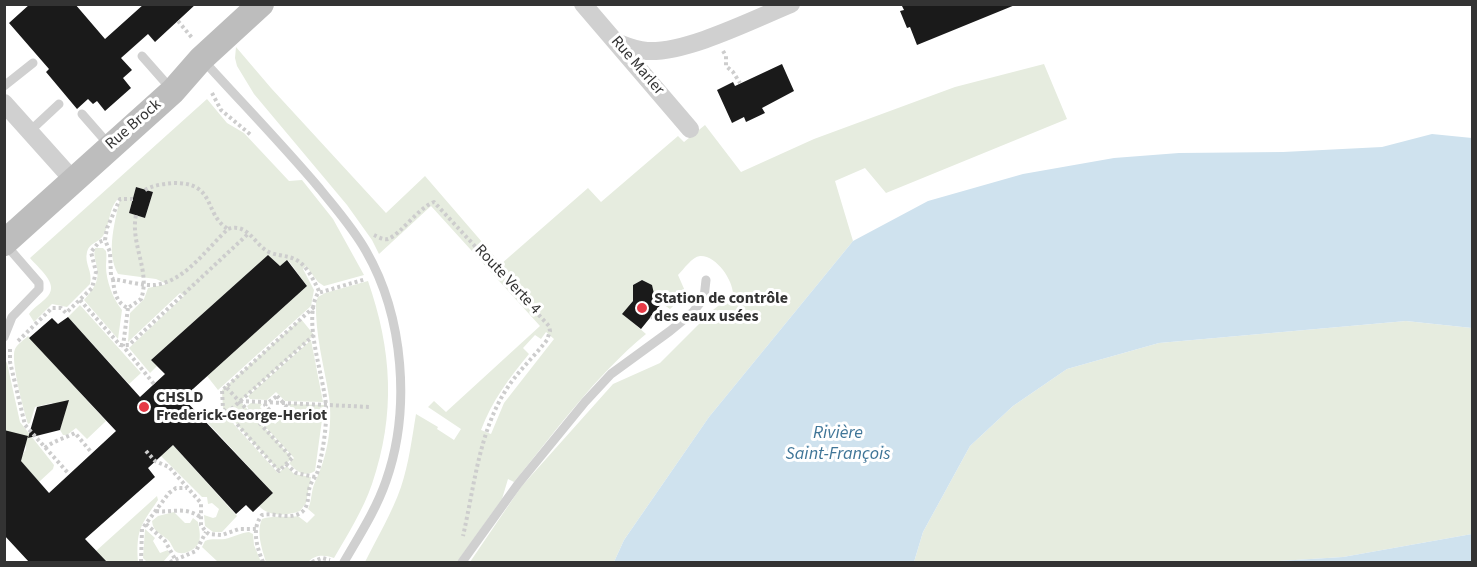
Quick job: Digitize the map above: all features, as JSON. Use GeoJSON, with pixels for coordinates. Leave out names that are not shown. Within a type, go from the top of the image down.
{"type":"FeatureCollection","features":[{"type":"Feature","properties":{"kind":"street","name":"Rue Brock"},"geometry":{"type":"LineString","coordinates":[[4,244],[173,91],[198,49],[261,4]]}},
{"type":"Feature","properties":{"kind":"street","name":"Rue Marler"},"geometry":{"type":"LineString","coordinates":[[583,4],[690,129]]}},
{"type":"Feature","properties":{"kind":"street"},"geometry":{"type":"LineString","coordinates":[[616,42],[632,49],[645,51],[674,48],[791,4]]}},
{"type":"Feature","properties":{"kind":"street"},"geometry":{"type":"LineString","coordinates":[[4,103],[73,180]]}},
{"type":"Feature","properties":{"kind":"lane"},"geometry":{"type":"LineString","coordinates":[[198,49],[342,215],[366,250],[389,309],[399,376],[396,440],[376,506],[344,562]]}},
{"type":"Feature","properties":{"kind":"lane"},"geometry":{"type":"LineString","coordinates":[[142,56],[173,91]]}},
{"type":"Feature","properties":{"kind":"lane"},"geometry":{"type":"LineString","coordinates":[[4,86],[33,63]]}},
{"type":"Feature","properties":{"kind":"lane"},"geometry":{"type":"LineString","coordinates":[[30,131],[59,104]]}},
{"type":"Feature","properties":{"kind":"lane"},"geometry":{"type":"LineString","coordinates":[[82,114],[111,147]]}},
{"type":"Feature","properties":{"kind":"lane"},"geometry":{"type":"LineString","coordinates":[[4,244],[39,283],[39,289],[12,316],[4,337]]}},
{"type":"Feature","properties":{"kind":"lane"},"geometry":{"type":"LineString","coordinates":[[462,562],[518,484],[585,402],[611,374],[667,334],[693,312],[704,298],[706,280]]}},
{"type":"Feature","properties":{"kind":"path"},"geometry":{"type":"LineString","coordinates":[[178,21],[198,49]]}},
{"type":"Feature","properties":{"kind":"path"},"geometry":{"type":"LineString","coordinates":[[722,48],[726,56],[726,66],[740,83]]}},
{"type":"Feature","properties":{"kind":"path"},"geometry":{"type":"LineString","coordinates":[[206,86],[221,110],[253,137]]}},
{"type":"Feature","properties":{"kind":"path"},"geometry":{"type":"LineString","coordinates":[[145,190],[167,184],[190,185],[200,190],[209,199],[221,224],[228,229],[242,229],[272,253],[291,256],[300,262],[320,293]]}},
{"type":"Feature","properties":{"kind":"path"},"geometry":{"type":"LineString","coordinates":[[128,308],[118,300],[111,276],[110,252],[105,240],[120,199],[133,199]]}},
{"type":"Feature","properties":{"kind":"path","name":"Route Verte 4"},"geometry":{"type":"LineString","coordinates":[[368,226],[375,236],[386,239],[424,207],[434,202],[549,326],[547,340],[507,388],[495,409],[484,441],[461,546]]}},
{"type":"Feature","properties":{"kind":"path"},"geometry":{"type":"LineString","coordinates":[[123,346],[128,308],[141,299],[144,290],[134,239],[136,215]]}},
{"type":"Feature","properties":{"kind":"path"},"geometry":{"type":"LineString","coordinates":[[113,279],[157,285],[180,275],[228,229]]}},
{"type":"Feature","properties":{"kind":"path"},"geometry":{"type":"LineString","coordinates":[[123,346],[129,345],[249,233]]}},
{"type":"Feature","properties":{"kind":"path"},"geometry":{"type":"LineString","coordinates":[[69,474],[30,432],[22,415],[9,353],[10,349],[52,308],[61,308],[66,313],[92,288],[96,272],[91,252],[99,242],[105,240]]}},
{"type":"Feature","properties":{"kind":"path"},"geometry":{"type":"LineString","coordinates":[[263,562],[256,541],[256,529],[262,514],[291,516],[301,512],[309,502],[310,486],[318,472],[325,426],[325,404],[314,335],[315,299],[320,293],[367,279]]}},
{"type":"Feature","properties":{"kind":"path"},"geometry":{"type":"LineString","coordinates":[[80,300],[123,346],[154,384]]}},
{"type":"Feature","properties":{"kind":"path"},"geometry":{"type":"LineString","coordinates":[[226,387],[292,458],[279,471],[223,409],[222,390],[314,307]]}},
{"type":"Feature","properties":{"kind":"path"},"geometry":{"type":"LineString","coordinates":[[227,413],[314,335]]}},
{"type":"Feature","properties":{"kind":"path"},"geometry":{"type":"LineString","coordinates":[[240,401],[371,407]]}},
{"type":"Feature","properties":{"kind":"path"},"geometry":{"type":"LineString","coordinates":[[269,402],[265,405],[277,418],[288,408],[284,403]]}},
{"type":"Feature","properties":{"kind":"path"},"geometry":{"type":"LineString","coordinates":[[45,448],[75,433],[92,453]]}},
{"type":"Feature","properties":{"kind":"path"},"geometry":{"type":"LineString","coordinates":[[37,440],[43,434]]}},
{"type":"Feature","properties":{"kind":"path"},"geometry":{"type":"LineString","coordinates":[[146,451],[155,461],[169,467],[201,503],[201,525],[206,532],[222,535],[239,529],[256,529]]}},
{"type":"Feature","properties":{"kind":"path"},"geometry":{"type":"LineString","coordinates":[[286,464],[296,473],[315,477]]}},
{"type":"Feature","properties":{"kind":"path"},"geometry":{"type":"LineString","coordinates":[[141,562],[142,529],[176,488],[188,489]]}},
{"type":"Feature","properties":{"kind":"path"},"geometry":{"type":"LineString","coordinates":[[155,511],[189,510],[201,517]]}},
{"type":"Feature","properties":{"kind":"path"},"geometry":{"type":"LineString","coordinates":[[146,524],[165,541],[176,560]]}},
{"type":"Feature","properties":{"kind":"path"},"geometry":{"type":"LineString","coordinates":[[170,562],[196,551],[206,532]]}},
{"type":"Feature","properties":{"kind":"path"},"geometry":{"type":"LineString","coordinates":[[196,551],[200,558]]}},
{"type":"Feature","properties":{"kind":"path"},"geometry":{"type":"LineString","coordinates":[[312,562],[322,558],[331,561]]}},
{"type":"Feature","properties":{"kind":"shaded area"},"geometry":{"type":"Polygon","coordinates":[[[236,47],[386,213],[425,176],[501,264],[588,188],[601,202],[678,136],[684,142],[705,125],[741,172],[814,139],[955,87],[1044,64],[1067,119],[886,193],[865,168],[835,181],[853,241],[709,417],[624,540],[614,562],[470,562],[521,487],[613,384],[660,363],[713,310],[733,294],[730,282],[722,269],[706,257],[700,256],[694,259],[678,275],[685,291],[683,297],[670,309],[651,296],[652,286],[642,280],[633,285],[635,298],[623,314],[646,334],[627,350],[593,386],[514,482],[508,479],[502,499],[457,562],[365,562],[401,487],[416,414],[454,440],[461,429],[428,407],[434,401],[446,412],[540,326],[431,206],[379,254],[347,205],[254,94],[237,66],[236,47]],[[546,332],[541,339],[535,335],[523,348],[529,354],[490,409],[481,430],[491,434],[504,403],[554,339],[546,332]]]}},
{"type":"Feature","properties":{"kind":"shaded area"},"geometry":{"type":"Polygon","coordinates":[[[207,99],[227,123],[244,133],[289,181],[302,180],[333,219],[364,275],[324,286],[306,266],[303,269],[314,290],[311,306],[218,390],[207,376],[307,286],[288,260],[280,266],[268,255],[151,360],[157,366],[150,373],[129,348],[184,296],[180,293],[128,342],[130,313],[144,299],[148,288],[167,284],[156,279],[118,274],[112,256],[112,246],[120,197],[113,205],[103,236],[87,252],[90,284],[67,307],[52,304],[34,322],[29,314],[48,296],[51,286],[46,276],[30,258],[207,99]],[[136,187],[129,213],[145,218],[153,192],[136,187]]]}},
{"type":"Feature","properties":{"kind":"shaded area"},"geometry":{"type":"Polygon","coordinates":[[[95,248],[103,248],[106,251],[106,272],[109,284],[122,310],[118,339],[84,300],[97,277],[95,248]]]}},
{"type":"Feature","properties":{"kind":"shaded area"},"geometry":{"type":"Polygon","coordinates":[[[368,281],[382,332],[388,382],[385,432],[372,484],[360,513],[334,558],[320,556],[308,562],[266,562],[261,546],[260,524],[262,519],[298,516],[307,523],[315,515],[308,509],[326,452],[330,419],[329,397],[317,326],[316,302],[318,297],[325,293],[368,281]]]}},
{"type":"Feature","properties":{"kind":"shaded area"},"geometry":{"type":"Polygon","coordinates":[[[80,305],[141,373],[129,384],[68,317],[80,305]]]}},
{"type":"Feature","properties":{"kind":"shaded area"},"geometry":{"type":"Polygon","coordinates":[[[301,319],[314,335],[240,401],[292,458],[279,471],[223,409],[222,390],[301,319]]]}},
{"type":"Feature","properties":{"kind":"shaded area"},"geometry":{"type":"Polygon","coordinates":[[[1406,321],[1472,328],[1472,534],[1343,557],[1263,562],[914,562],[923,532],[970,446],[1013,406],[1067,369],[1159,343],[1406,321]]]}},
{"type":"Feature","properties":{"kind":"shaded area"},"geometry":{"type":"Polygon","coordinates":[[[28,336],[106,421],[87,439],[76,428],[67,435],[63,435],[60,430],[64,415],[52,403],[35,407],[28,424],[18,386],[14,355],[16,347],[28,336]]]}},
{"type":"Feature","properties":{"kind":"shaded area"},"geometry":{"type":"Polygon","coordinates":[[[311,340],[323,402],[285,401],[276,392],[267,400],[250,399],[248,396],[311,340]]]}},
{"type":"Feature","properties":{"kind":"shaded area"},"geometry":{"type":"Polygon","coordinates":[[[4,358],[20,422],[54,465],[53,469],[39,482],[20,460],[26,449],[25,440],[5,434],[4,358]]]}},
{"type":"Feature","properties":{"kind":"shaded area"},"geometry":{"type":"Polygon","coordinates":[[[251,403],[262,404],[260,407],[275,424],[292,409],[288,404],[324,405],[315,471],[304,474],[289,463],[294,458],[248,408],[247,406],[251,403]]]}},
{"type":"Feature","properties":{"kind":"shaded area"},"geometry":{"type":"Polygon","coordinates":[[[221,410],[278,473],[287,466],[294,474],[311,477],[306,503],[300,511],[278,515],[263,510],[259,506],[273,493],[208,423],[221,410]]]}},
{"type":"Feature","properties":{"kind":"shaded area"},"geometry":{"type":"Polygon","coordinates":[[[173,445],[237,516],[222,532],[213,532],[205,526],[204,515],[216,517],[219,509],[212,503],[208,504],[207,497],[202,497],[161,456],[173,445]]]}},
{"type":"Feature","properties":{"kind":"shaded area"},"geometry":{"type":"Polygon","coordinates":[[[157,496],[158,500],[140,529],[138,562],[107,562],[96,551],[157,496]]]}},
{"type":"Feature","properties":{"kind":"shaded area"},"geometry":{"type":"Polygon","coordinates":[[[174,512],[185,523],[190,523],[193,518],[198,522],[199,542],[195,548],[185,553],[175,551],[153,525],[152,521],[158,516],[174,512]]]}},
{"type":"Feature","properties":{"kind":"shaded area"},"geometry":{"type":"Polygon","coordinates":[[[145,529],[155,538],[153,541],[160,553],[168,550],[170,554],[163,562],[147,562],[143,558],[145,529]]]}},
{"type":"Feature","properties":{"kind":"shaded area"},"geometry":{"type":"Polygon","coordinates":[[[249,532],[253,534],[254,545],[261,562],[218,562],[202,547],[208,540],[225,539],[249,532]]]}},
{"type":"Feature","properties":{"kind":"water","name":"Rivière Saint-François"},"geometry":{"type":"Polygon","coordinates":[[[1432,134],[1472,138],[1472,328],[1406,321],[1159,343],[1067,369],[1013,406],[970,446],[923,532],[914,562],[614,562],[624,540],[709,417],[853,241],[928,201],[1023,174],[1114,158],[1179,153],[1283,152],[1382,147],[1432,134]]]}},
{"type":"Feature","properties":{"kind":"water"},"geometry":{"type":"Polygon","coordinates":[[[1472,534],[1472,562],[1263,562],[1343,557],[1472,534]]]}},
{"type":"Feature","properties":{"kind":"building"},"geometry":{"type":"Polygon","coordinates":[[[30,4],[75,4],[105,39],[144,4],[196,4],[155,42],[148,34],[121,58],[132,70],[123,78],[131,88],[105,111],[97,101],[93,104],[88,99],[77,109],[46,72],[49,69],[9,23],[30,4]]]}},
{"type":"Feature","properties":{"kind":"building"},"geometry":{"type":"Polygon","coordinates":[[[901,4],[1015,5],[917,45],[900,11],[904,10],[901,4]]]}},
{"type":"Feature","properties":{"kind":"building"},"geometry":{"type":"Polygon","coordinates":[[[782,64],[794,91],[762,108],[765,113],[746,122],[744,117],[732,123],[717,90],[733,82],[735,86],[782,64]]]}},
{"type":"Feature","properties":{"kind":"building"},"geometry":{"type":"Polygon","coordinates":[[[136,187],[153,192],[145,218],[129,213],[136,187]]]}},
{"type":"Feature","properties":{"kind":"building","name":"CHSLD Frederick-George-Heriot"},"geometry":{"type":"Polygon","coordinates":[[[268,255],[280,266],[287,260],[307,286],[183,398],[273,493],[253,512],[246,505],[236,514],[173,445],[148,468],[155,477],[85,539],[107,562],[29,562],[4,535],[4,430],[28,436],[21,461],[49,493],[116,431],[29,338],[52,318],[58,324],[68,317],[140,397],[165,374],[151,360],[268,255]]]}},
{"type":"Feature","properties":{"kind":"building","name":"Station de contrôle des eaux usées"},"geometry":{"type":"Polygon","coordinates":[[[642,280],[652,285],[655,298],[662,303],[641,329],[622,314],[633,301],[633,285],[642,280]]]}},
{"type":"Feature","properties":{"kind":"building"},"geometry":{"type":"Polygon","coordinates":[[[69,400],[60,430],[28,438],[37,407],[69,400]]]}},
{"type":"Feature","properties":{"kind":"place","name":"Station de contrôle des eaux usées"},"geometry":{"type":"Point","coordinates":[642,308]}},
{"type":"Feature","properties":{"kind":"place","name":"CHSLD Frederick-George-Heriot"},"geometry":{"type":"Point","coordinates":[144,407]}}]}
